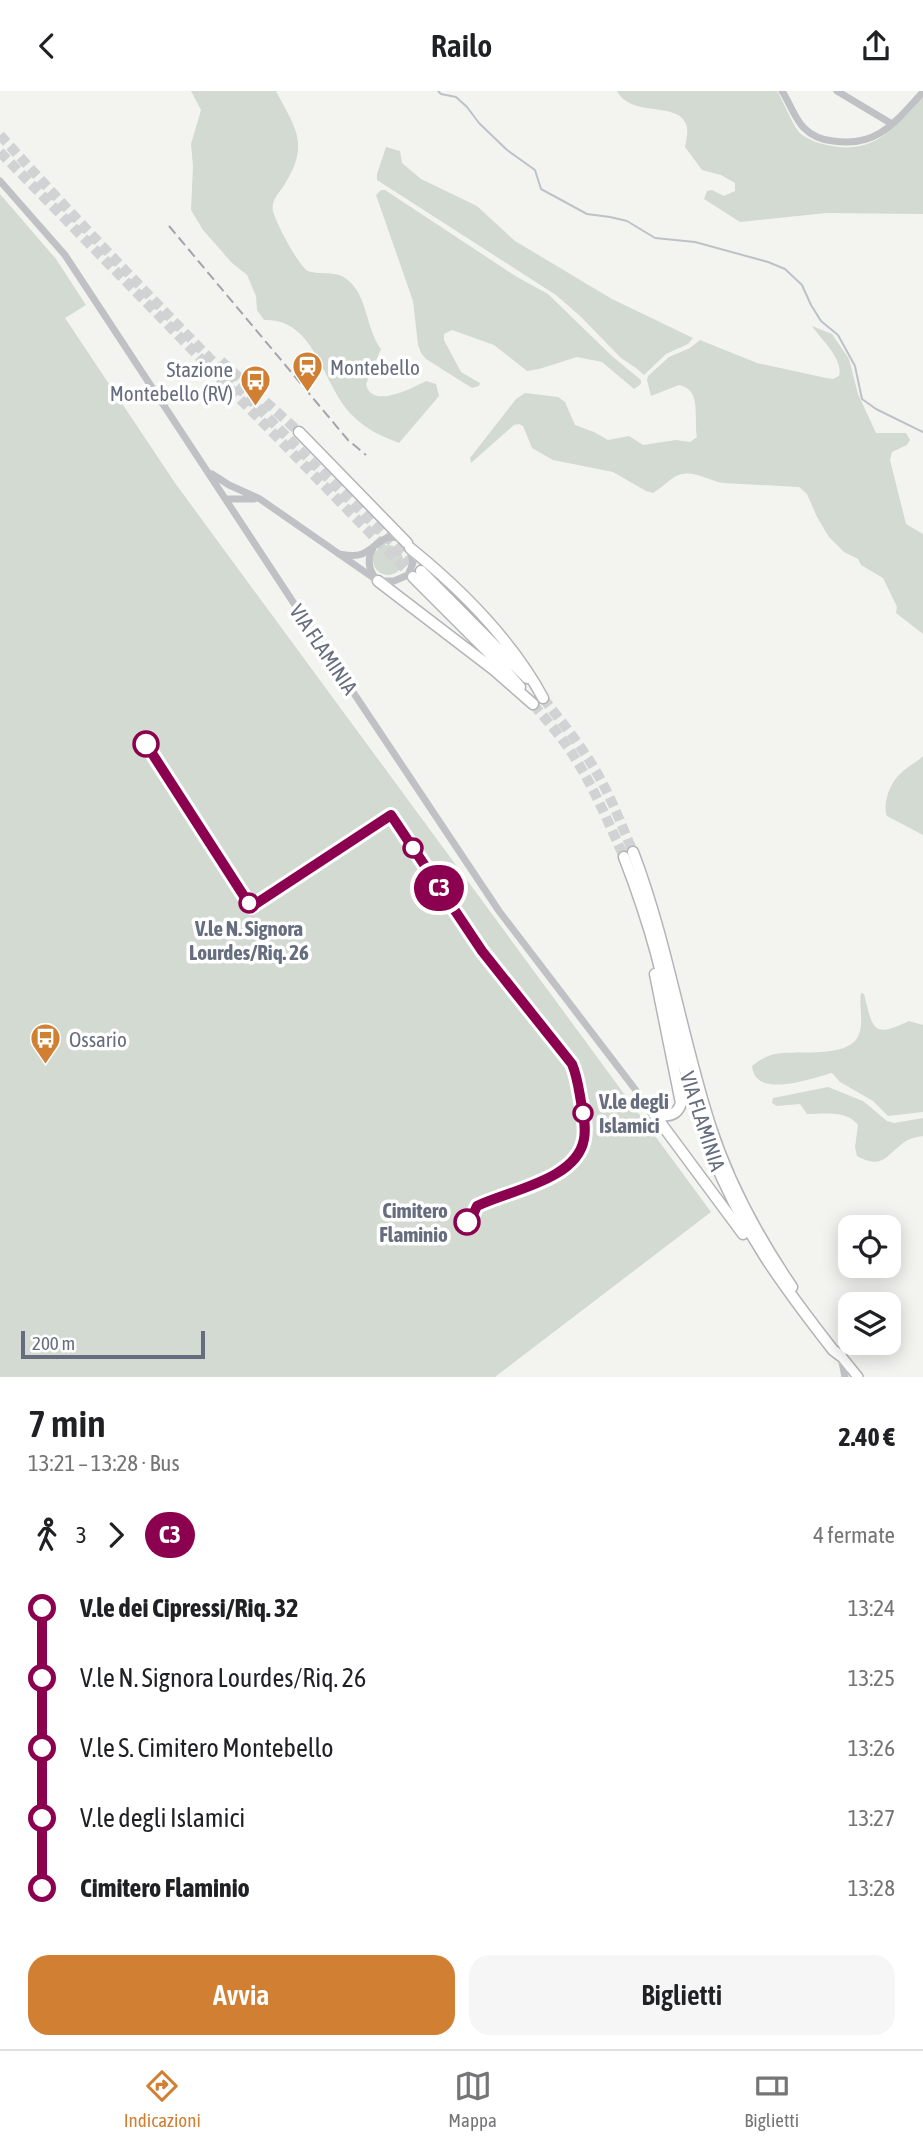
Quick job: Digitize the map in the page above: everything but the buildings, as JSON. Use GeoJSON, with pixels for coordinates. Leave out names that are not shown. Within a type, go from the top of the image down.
{"type":"FeatureCollection","features":[{"type":"Feature","properties":{"kind":"highway"},"geometry":{"type":"LineString","coordinates":[[299,432],[408,545],[502,635],[522,661],[542,698],[514,664],[417,574],[533,704],[379,581]]}},
{"type":"Feature","properties":{"kind":"highway","name":"VIA FLAMINIA"},"geometry":{"type":"LineString","coordinates":[[629,855],[649,896],[710,1126],[735,1190],[776,1264],[841,1356],[833,1350],[799,1307],[765,1259],[731,1199],[693,1099],[629,855]]}},
{"type":"Feature","properties":{"kind":"highway"},"geometry":{"type":"LineString","coordinates":[[654,1114],[674,1114],[681,1103],[654,970],[655,949]]}},
{"type":"Feature","properties":{"kind":"highway"},"geometry":{"type":"LineString","coordinates":[[654,1114],[765,1259]]}},
{"type":"Feature","properties":{"kind":"main road","name":"VIA FLAMINIA"},"geometry":{"type":"LineString","coordinates":[[841,1356],[858,1377]]}},
{"type":"Feature","properties":{"kind":"street"},"geometry":{"type":"LineString","coordinates":[[782,91],[804,128],[811,134],[826,140],[848,142],[876,137],[923,92]]}},
{"type":"Feature","properties":{"kind":"street"},"geometry":{"type":"LineString","coordinates":[[837,91],[892,124]]}},
{"type":"Feature","properties":{"kind":"street","name":"VIA FLAMINIA"},"geometry":{"type":"LineString","coordinates":[[0,181],[65,255],[499,911],[654,1114]]}},
{"type":"Feature","properties":{"kind":"street"},"geometry":{"type":"LineString","coordinates":[[207,471],[244,494],[260,499],[339,554],[379,581],[394,582],[408,575],[413,563],[408,545],[398,537],[381,539],[358,555],[339,554]]}},
{"type":"Feature","properties":{"kind":"street"},"geometry":{"type":"LineString","coordinates":[[225,497],[244,494]]}},
{"type":"Feature","properties":{"kind":"street"},"geometry":{"type":"LineString","coordinates":[[244,494],[241,510],[244,526]]}},
{"type":"Feature","properties":{"kind":"street"},"geometry":{"type":"LineString","coordinates":[[375,544],[369,563],[372,573],[379,581]]}},
{"type":"Feature","properties":{"kind":"street"},"geometry":{"type":"LineString","coordinates":[[841,1356],[845,1377]]}},
{"type":"Feature","properties":{"kind":"shaded area"},"geometry":{"type":"Polygon","coordinates":[[[191,91],[276,91],[295,129],[298,150],[291,173],[275,198],[275,216],[304,268],[344,277],[360,296],[372,332],[381,349],[366,384],[369,392],[383,396],[393,395],[426,381],[436,384],[439,396],[399,443],[374,432],[352,415],[307,341],[295,330],[281,322],[264,320],[257,310],[256,296],[247,275],[232,263],[203,230],[191,210],[191,144],[201,110],[191,91]]]}},
{"type":"Feature","properties":{"kind":"shaded area"},"geometry":{"type":"Polygon","coordinates":[[[617,91],[777,91],[801,134],[820,143],[847,147],[861,146],[884,135],[923,97],[923,214],[826,213],[740,222],[704,199],[707,191],[712,190],[724,196],[735,191],[735,183],[721,175],[702,170],[685,147],[687,130],[681,117],[632,104],[617,91]]]}},
{"type":"Feature","properties":{"kind":"shaded area"},"geometry":{"type":"Polygon","coordinates":[[[386,147],[400,151],[402,163],[421,179],[477,206],[515,241],[612,299],[693,338],[688,344],[666,354],[644,375],[621,358],[556,295],[377,180],[386,147]]]}},
{"type":"Feature","properties":{"kind":"shaded area"},"geometry":{"type":"Polygon","coordinates":[[[385,190],[517,277],[548,294],[613,357],[641,380],[641,384],[634,389],[602,362],[577,357],[527,371],[494,345],[452,330],[444,334],[444,340],[461,372],[480,383],[479,386],[472,388],[426,359],[418,345],[413,301],[376,195],[385,190]]]}},
{"type":"Feature","properties":{"kind":"shaded area","name":"Cimitero Flaminio"},"geometry":{"type":"Polygon","coordinates":[[[0,194],[56,259],[86,305],[65,318],[175,483],[711,1212],[495,1377],[0,1377],[0,194]]]}},
{"type":"Feature","properties":{"kind":"shaded area"},"geometry":{"type":"Polygon","coordinates":[[[812,326],[832,334],[849,359],[858,394],[876,433],[906,433],[910,440],[907,445],[892,452],[890,460],[906,524],[923,534],[923,634],[896,613],[897,607],[883,578],[861,565],[858,559],[844,552],[829,537],[807,494],[799,487],[724,483],[688,473],[676,476],[653,493],[613,472],[553,460],[532,448],[523,426],[519,424],[514,425],[471,463],[470,458],[516,399],[525,393],[558,397],[565,402],[575,425],[608,440],[629,436],[643,445],[676,440],[690,442],[697,437],[696,406],[691,393],[679,385],[651,396],[648,376],[669,357],[690,348],[700,340],[757,363],[833,379],[839,376],[838,363],[812,326]]]}},
{"type":"Feature","properties":{"kind":"shaded area"},"geometry":{"type":"Polygon","coordinates":[[[388,545],[394,546],[402,554],[402,566],[394,574],[388,575],[382,574],[374,566],[373,560],[374,554],[382,546],[388,545]]]}},
{"type":"Feature","properties":{"kind":"shaded area"},"geometry":{"type":"Polygon","coordinates":[[[923,756],[923,835],[887,816],[886,806],[888,794],[896,778],[923,756]]]}},
{"type":"Feature","properties":{"kind":"shaded area"},"geometry":{"type":"Polygon","coordinates":[[[861,993],[864,994],[872,1023],[881,1030],[909,1021],[923,1025],[923,1112],[888,1116],[873,1101],[840,1082],[832,1073],[786,1084],[763,1082],[755,1076],[752,1066],[771,1055],[835,1050],[855,1041],[861,1026],[861,993]]]}},
{"type":"Feature","properties":{"kind":"shaded area"},"geometry":{"type":"Polygon","coordinates":[[[828,1087],[863,1101],[887,1121],[894,1123],[923,1118],[923,1136],[906,1141],[882,1160],[872,1162],[857,1156],[855,1147],[858,1125],[848,1117],[807,1114],[800,1104],[777,1106],[772,1103],[773,1098],[828,1087]]]}},
{"type":"Feature","properties":{"kind":"waterway"},"geometry":{"type":"LineString","coordinates":[[438,91],[456,97],[507,150],[535,170],[541,189],[587,214],[627,221],[655,238],[695,242],[785,269],[802,285],[821,321],[838,335],[855,366],[862,399],[876,409],[923,432]]}},
{"type":"Feature","properties":{"kind":"tunnel"},"geometry":{"type":"LineString","coordinates":[[0,135],[208,356],[421,571]]}},
{"type":"Feature","properties":{"kind":"tunnel"},"geometry":{"type":"LineString","coordinates":[[0,152],[413,577]]}},
{"type":"Feature","properties":{"kind":"tunnel"},"geometry":{"type":"LineString","coordinates":[[221,361],[299,432]]}},
{"type":"Feature","properties":{"kind":"tunnel"},"geometry":{"type":"LineString","coordinates":[[543,698],[594,768],[633,852]]}},
{"type":"Feature","properties":{"kind":"tunnel"},"geometry":{"type":"LineString","coordinates":[[533,704],[584,772],[624,857]]}},
{"type":"Feature","properties":{"kind":"railway"},"geometry":{"type":"LineString","coordinates":[[169,226],[348,440],[366,455]]}},
{"type":"Feature","properties":{"kind":"bus line","name":"C3"},"geometry":{"type":"LineString","coordinates":[[146,744],[251,907],[391,815],[482,951],[572,1064],[578,1079],[585,1126],[578,1155],[559,1174],[477,1206],[467,1222]]}},
{"type":"Feature","properties":{"kind":"place","name":"Montebello"},"geometry":{"type":"Point","coordinates":[307,394]}},
{"type":"Feature","properties":{"kind":"place","name":"Stazione Montebello (RV)"},"geometry":{"type":"Point","coordinates":[256,408]}},
{"type":"Feature","properties":{"kind":"place","name":"V.le N. Signora Lourdes/Riq. 26"},"geometry":{"type":"Point","coordinates":[249,903]}},
{"type":"Feature","properties":{"kind":"place","name":"Ossario"},"geometry":{"type":"Point","coordinates":[46,1066]}},
{"type":"Feature","properties":{"kind":"place","name":"V.le degli Islamici"},"geometry":{"type":"Point","coordinates":[583,1113]}},
{"type":"Feature","properties":{"kind":"place","name":"Cimitero Flaminio"},"geometry":{"type":"Point","coordinates":[467,1222]}}]}
